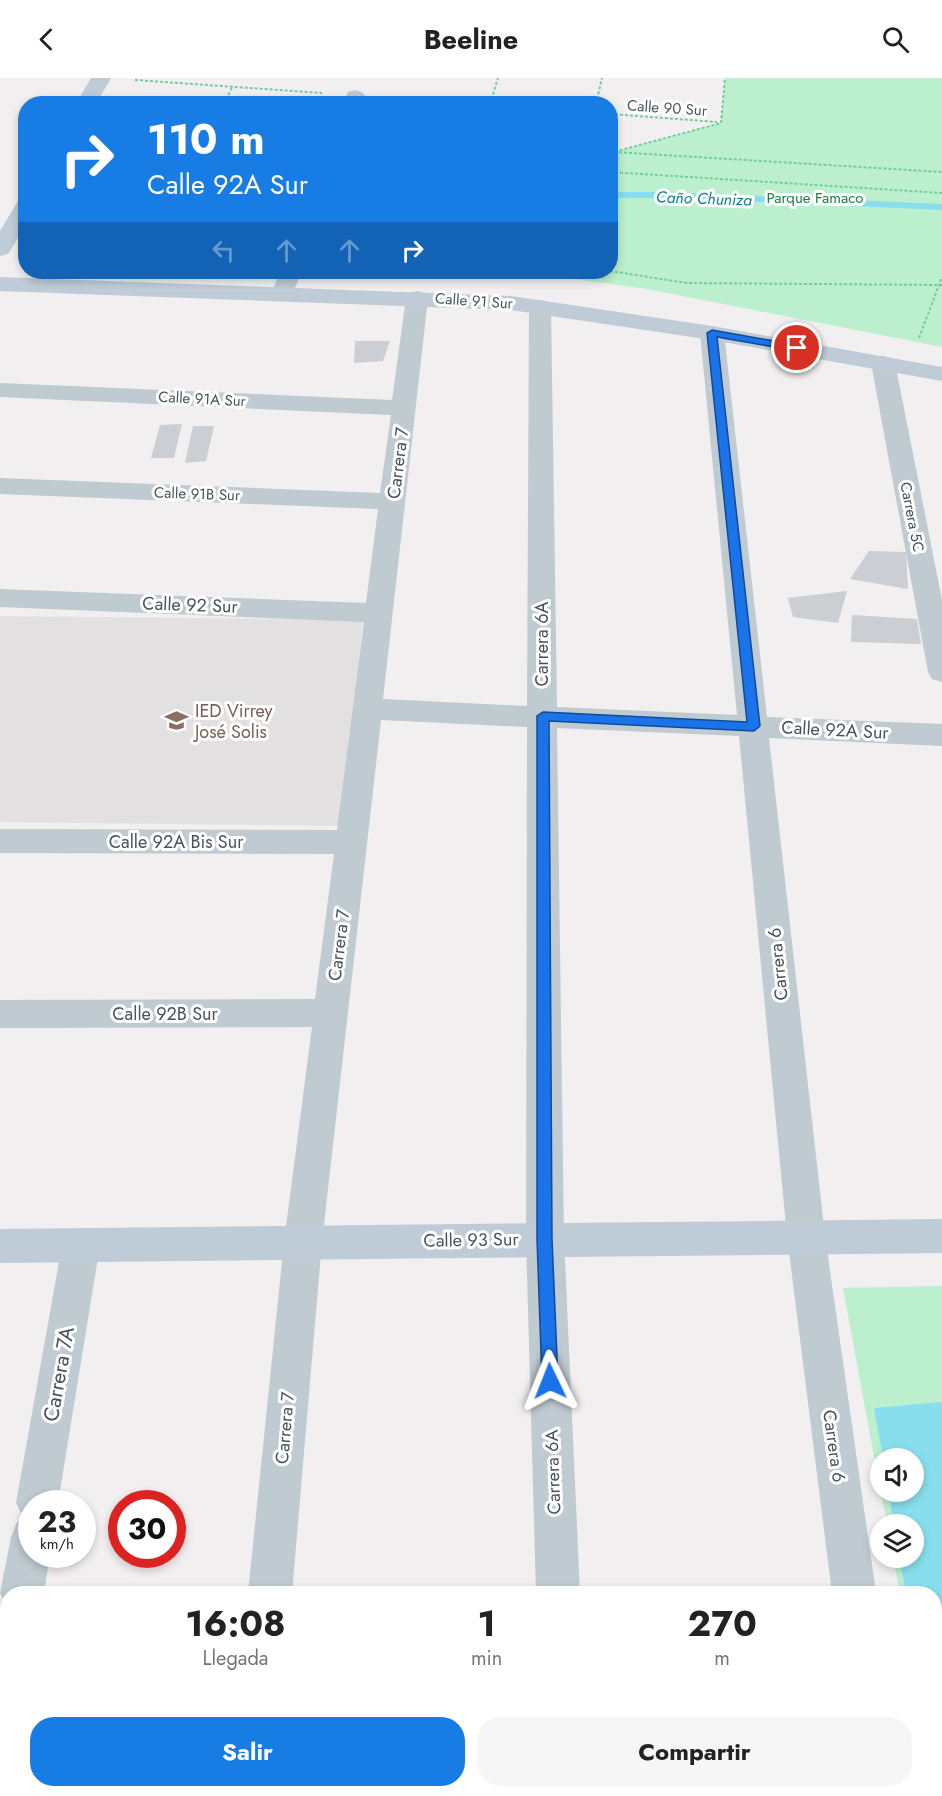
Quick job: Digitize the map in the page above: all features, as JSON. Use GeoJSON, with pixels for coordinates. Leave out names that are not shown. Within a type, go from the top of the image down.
{"type":"FeatureCollection","features":[{"type":"Feature","properties":{"kind":"street"},"geometry":{"type":"LineString","coordinates":[[91,96],[101,78]]}},
{"type":"Feature","properties":{"kind":"street"},"geometry":{"type":"LineString","coordinates":[[0,249],[18,219]]}},
{"type":"Feature","properties":{"kind":"street"},"geometry":{"type":"LineString","coordinates":[[282,294],[288,279]]}},
{"type":"Feature","properties":{"kind":"street","name":"Calle 91 Sur"},"geometry":{"type":"LineString","coordinates":[[0,284],[480,300],[712,333],[942,374]]}},
{"type":"Feature","properties":{"kind":"street","name":"Carrera 7"},"geometry":{"type":"LineString","coordinates":[[271,1586],[303,1242],[417,298]]}},
{"type":"Feature","properties":{"kind":"street","name":"Carrera 6A"},"geometry":{"type":"LineString","coordinates":[[540,307],[545,1239],[558,1586]]}},
{"type":"Feature","properties":{"kind":"street","name":"Carrera 6"},"geometry":{"type":"LineString","coordinates":[[712,333],[806,1236],[853,1586]]}},
{"type":"Feature","properties":{"kind":"street","name":"Carrera 5C"},"geometry":{"type":"LineString","coordinates":[[895,365],[942,672]]}},
{"type":"Feature","properties":{"kind":"street","name":"Calle 91A Sur"},"geometry":{"type":"LineString","coordinates":[[0,390],[404,408]]}},
{"type":"Feature","properties":{"kind":"street","name":"Calle 91B Sur"},"geometry":{"type":"LineString","coordinates":[[0,486],[393,502]]}},
{"type":"Feature","properties":{"kind":"street","name":"Calle 92 Sur"},"geometry":{"type":"LineString","coordinates":[[0,598],[379,613]]}},
{"type":"Feature","properties":{"kind":"street","name":"Calle 92A Sur"},"geometry":{"type":"LineString","coordinates":[[368,708],[942,735]]}},
{"type":"Feature","properties":{"kind":"street","name":"Calle 92A Bis Sur"},"geometry":{"type":"LineString","coordinates":[[0,841],[352,842]]}},
{"type":"Feature","properties":{"kind":"street","name":"Calle 92B Sur"},"geometry":{"type":"LineString","coordinates":[[0,1014],[331,1013]]}},
{"type":"Feature","properties":{"kind":"street","name":"Calle 93 Sur"},"geometry":{"type":"LineString","coordinates":[[0,1246],[942,1236]]}},
{"type":"Feature","properties":{"kind":"street","name":"Carrera 7A"},"geometry":{"type":"LineString","coordinates":[[39,1490],[81,1245]]}},
{"type":"Feature","properties":{"kind":"street"},"geometry":{"type":"LineString","coordinates":[[23,1586],[26,1568]]}},
{"type":"Feature","properties":{"kind":"path"},"geometry":{"type":"LineString","coordinates":[[492,96],[498,78]]}},
{"type":"Feature","properties":{"kind":"path"},"geometry":{"type":"LineString","coordinates":[[598,96],[602,78]]}},
{"type":"Feature","properties":{"kind":"path"},"geometry":{"type":"LineString","coordinates":[[618,150],[721,123],[725,78]]}},
{"type":"Feature","properties":{"kind":"path"},"geometry":{"type":"LineString","coordinates":[[125,79],[316,96]]}},
{"type":"Feature","properties":{"kind":"path"},"geometry":{"type":"LineString","coordinates":[[228,96],[232,87]]}},
{"type":"Feature","properties":{"kind":"path","name":"Calle 90 Sur"},"geometry":{"type":"LineString","coordinates":[[618,115],[721,123]]}},
{"type":"Feature","properties":{"kind":"path"},"geometry":{"type":"LineString","coordinates":[[618,152],[942,172]]}},
{"type":"Feature","properties":{"kind":"path"},"geometry":{"type":"LineString","coordinates":[[618,173],[942,193]]}},
{"type":"Feature","properties":{"kind":"path"},"geometry":{"type":"LineString","coordinates":[[618,272],[687,283],[940,285]]}},
{"type":"Feature","properties":{"kind":"path"},"geometry":{"type":"LineString","coordinates":[[895,365],[940,285],[942,277]]}},
{"type":"Feature","properties":{"kind":"shaded area","name":"IED Virrey José Solis"},"geometry":{"type":"Polygon","coordinates":[[[0,616],[363,620],[343,826],[0,822],[0,616]]]}},
{"type":"Feature","properties":{"kind":"green space","name":"Parque Famaco"},"geometry":{"type":"Polygon","coordinates":[[[725,78],[942,78],[942,347],[647,289],[574,279],[618,279],[618,151],[721,123],[725,78]]]}},
{"type":"Feature","properties":{"kind":"green space"},"geometry":{"type":"Polygon","coordinates":[[[942,1286],[942,1586],[899,1586],[895,1568],[924,1568],[924,1514],[885,1514],[883,1502],[924,1502],[924,1448],[872,1448],[843,1288],[942,1286]]]}},
{"type":"Feature","properties":{"kind":"water"},"geometry":{"type":"Polygon","coordinates":[[[942,1402],[942,1586],[905,1586],[901,1568],[924,1568],[924,1514],[892,1514],[890,1502],[924,1502],[924,1448],[881,1448],[874,1408],[942,1402]]]}},
{"type":"Feature","properties":{"kind":"building"},"geometry":{"type":"Polygon","coordinates":[[[355,341],[390,341],[383,361],[354,363],[355,341]]]}},
{"type":"Feature","properties":{"kind":"building"},"geometry":{"type":"Polygon","coordinates":[[[182,424],[174,458],[151,458],[160,425],[182,424]]]}},
{"type":"Feature","properties":{"kind":"building"},"geometry":{"type":"Polygon","coordinates":[[[193,426],[214,426],[206,461],[185,463],[193,426]]]}},
{"type":"Feature","properties":{"kind":"building"},"geometry":{"type":"Polygon","coordinates":[[[869,551],[906,552],[908,589],[850,579],[869,551]]]}},
{"type":"Feature","properties":{"kind":"building"},"geometry":{"type":"Polygon","coordinates":[[[847,591],[838,623],[793,617],[788,598],[847,591]]]}},
{"type":"Feature","properties":{"kind":"building"},"geometry":{"type":"Polygon","coordinates":[[[852,615],[917,619],[921,644],[851,642],[852,615]]]}},
{"type":"Feature","properties":{"kind":"waterway","name":"Caño Chuniza"},"geometry":{"type":"LineString","coordinates":[[618,195],[668,195],[942,207]]}},
{"type":"Feature","properties":{"kind":"place","name":"IED Virrey José Solis"},"geometry":{"type":"Point","coordinates":[177,721]}},
{"type":"Feature","properties":{"kind":"route"},"geometry":{"type":"LineString","coordinates":[[550,1381],[545,1239],[543,716],[754,726],[712,333],[797,348]]}}]}
